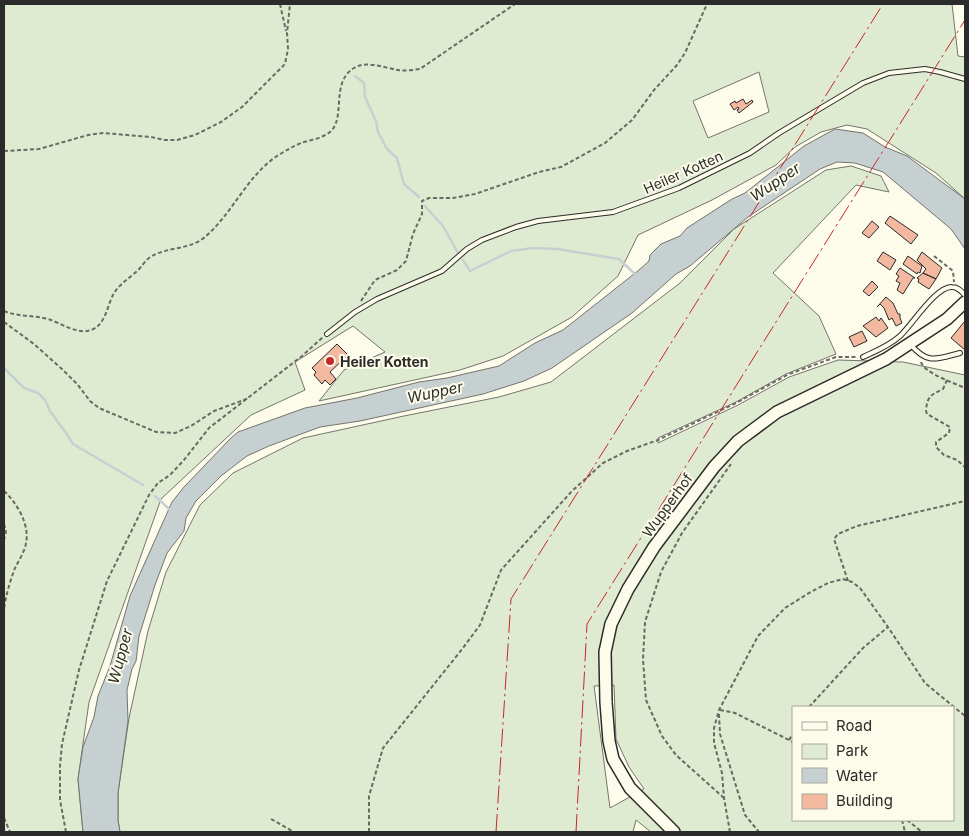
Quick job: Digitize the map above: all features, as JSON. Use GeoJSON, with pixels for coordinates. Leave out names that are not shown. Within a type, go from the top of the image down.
{"type":"FeatureCollection","features":[{"type":"Feature","properties":{"kind":"main road","name":"Wupperhof"},"geometry":{"type":"LineString","coordinates":[[674,832],[630,788],[613,759],[609,741],[605,652],[611,624],[628,589],[654,547],[714,467],[738,441],[777,412],[886,359],[947,319],[965,302]]}},
{"type":"Feature","properties":{"kind":"lane","name":"Heiler Kotten"},"geometry":{"type":"LineString","coordinates":[[326,334],[355,312],[377,299],[442,271],[474,244],[516,227],[538,221],[613,212],[679,188],[750,153],[863,83],[888,73],[925,69],[965,79]]}},
{"type":"Feature","properties":{"kind":"lane"},"geometry":{"type":"LineString","coordinates":[[863,357],[890,344],[902,334],[941,290],[954,287],[965,295]]}},
{"type":"Feature","properties":{"kind":"lane"},"geometry":{"type":"LineString","coordinates":[[910,344],[920,355],[932,360],[960,353]]}},
{"type":"Feature","properties":{"kind":"path"},"geometry":{"type":"LineString","coordinates":[[4,151],[39,149],[81,136],[96,134],[177,140],[195,135],[221,122],[242,107],[282,68],[286,60],[288,49],[280,4]]}},
{"type":"Feature","properties":{"kind":"path"},"geometry":{"type":"LineString","coordinates":[[286,33],[290,4]]}},
{"type":"Feature","properties":{"kind":"path"},"geometry":{"type":"LineString","coordinates":[[4,311],[17,316],[48,319],[82,331],[93,330],[101,323],[114,294],[121,284],[137,272],[147,260],[167,250],[190,246],[203,239],[224,218],[258,173],[271,160],[291,148],[332,130],[337,118],[342,84],[346,74],[354,68],[365,65],[403,71],[420,69],[515,4]]}},
{"type":"Feature","properties":{"kind":"path"},"geometry":{"type":"LineString","coordinates":[[355,312],[375,280],[397,270],[406,261],[413,234],[422,214],[422,201],[426,198],[445,199],[475,194],[540,172],[561,167],[605,143],[632,120],[654,90],[677,65],[685,53],[707,4]]}},
{"type":"Feature","properties":{"kind":"path"},"geometry":{"type":"LineString","coordinates":[[934,256],[953,271],[954,287]]}},
{"type":"Feature","properties":{"kind":"path"},"geometry":{"type":"LineString","coordinates":[[4,322],[34,344],[63,370],[98,408],[156,432],[175,433],[235,401],[250,398]]}},
{"type":"Feature","properties":{"kind":"path"},"geometry":{"type":"LineString","coordinates":[[66,832],[59,787],[62,744],[79,670],[107,581],[149,494],[184,460],[209,428],[250,398],[326,334]]}},
{"type":"Feature","properties":{"kind":"path"},"geometry":{"type":"LineString","coordinates":[[920,355],[921,365],[928,371],[965,388]]}},
{"type":"Feature","properties":{"kind":"path"},"geometry":{"type":"LineString","coordinates":[[370,832],[369,796],[383,748],[480,625],[502,570],[572,491],[603,463],[627,451],[658,440],[736,403],[789,374],[836,357],[863,357]]}},
{"type":"Feature","properties":{"kind":"path"},"geometry":{"type":"LineString","coordinates":[[947,380],[943,389],[929,396],[926,411],[950,427],[949,433],[936,442],[936,447],[944,455],[957,460],[965,467]]}},
{"type":"Feature","properties":{"kind":"path"},"geometry":{"type":"LineString","coordinates":[[724,798],[676,755],[662,736],[646,700],[643,659],[645,622],[661,572],[682,533],[732,463]]}},
{"type":"Feature","properties":{"kind":"path"},"geometry":{"type":"LineString","coordinates":[[4,491],[10,496],[20,512],[27,533],[26,544],[14,570],[4,608]]}},
{"type":"Feature","properties":{"kind":"path"},"geometry":{"type":"LineString","coordinates":[[848,581],[834,539],[838,534],[857,526],[965,501]]}},
{"type":"Feature","properties":{"kind":"path"},"geometry":{"type":"LineString","coordinates":[[4,524],[6,531],[4,540]]}},
{"type":"Feature","properties":{"kind":"path"},"geometry":{"type":"LineString","coordinates":[[730,832],[722,773],[714,742],[714,728],[718,710],[758,636],[785,608],[809,593],[828,583],[843,579],[860,588],[924,683],[953,706]]}},
{"type":"Feature","properties":{"kind":"path"},"geometry":{"type":"LineString","coordinates":[[810,706],[863,648],[888,627]]}},
{"type":"Feature","properties":{"kind":"path"},"geometry":{"type":"LineString","coordinates":[[954,707],[965,716]]}},
{"type":"Feature","properties":{"kind":"path"},"geometry":{"type":"LineString","coordinates":[[718,710],[735,714],[792,742]]}},
{"type":"Feature","properties":{"kind":"path"},"geometry":{"type":"LineString","coordinates":[[718,710],[720,734],[745,815],[759,832]]}},
{"type":"Feature","properties":{"kind":"path"},"geometry":{"type":"LineString","coordinates":[[789,740],[792,736]]}},
{"type":"Feature","properties":{"kind":"path"},"geometry":{"type":"LineString","coordinates":[[4,818],[10,832]]}},
{"type":"Feature","properties":{"kind":"path"},"geometry":{"type":"LineString","coordinates":[[271,819],[294,832]]}},
{"type":"Feature","properties":{"kind":"path"},"geometry":{"type":"LineString","coordinates":[[908,821],[922,832]]}},
{"type":"Feature","properties":{"kind":"green space"},"geometry":{"type":"Polygon","coordinates":[[[4,4],[952,4],[958,56],[965,57],[965,199],[936,173],[867,129],[847,125],[821,132],[795,147],[776,165],[712,200],[638,235],[618,276],[572,317],[503,356],[460,370],[319,401],[344,370],[385,352],[353,326],[295,362],[305,390],[251,415],[161,499],[89,702],[78,779],[83,832],[4,832],[4,4]],[[759,72],[693,101],[708,138],[769,112],[759,72]]]}},
{"type":"Feature","properties":{"kind":"green space"},"geometry":{"type":"Polygon","coordinates":[[[851,166],[881,176],[889,192],[856,185],[773,273],[819,316],[836,354],[786,374],[736,402],[658,438],[658,443],[738,405],[789,377],[838,360],[903,362],[965,375],[965,832],[651,832],[636,820],[633,832],[120,832],[118,793],[129,718],[148,631],[166,572],[200,505],[233,473],[303,438],[499,397],[551,382],[680,283],[734,229],[826,170],[851,166]],[[614,685],[594,686],[610,808],[644,789],[629,767],[616,739],[614,685]]]}},
{"type":"Feature","properties":{"kind":"water","name":"Wupper"},"geometry":{"type":"Polygon","coordinates":[[[835,129],[863,133],[885,147],[907,156],[965,199],[965,249],[951,229],[883,172],[855,163],[837,162],[820,169],[748,217],[690,266],[676,274],[632,313],[552,368],[524,381],[483,394],[360,421],[320,427],[247,456],[221,476],[196,501],[186,518],[184,531],[167,553],[139,636],[136,661],[127,690],[128,721],[118,793],[120,832],[83,832],[78,779],[83,747],[94,717],[98,696],[110,666],[130,596],[172,502],[230,439],[238,432],[305,408],[499,366],[535,343],[563,330],[639,270],[649,261],[650,255],[661,244],[680,236],[687,228],[732,199],[745,193],[804,146],[835,129]]]}},
{"type":"Feature","properties":{"kind":"building"},"geometry":{"type":"Polygon","coordinates":[[[743,99],[746,104],[752,100],[753,102],[739,113],[738,107],[734,110],[730,104],[743,99]]]}},
{"type":"Feature","properties":{"kind":"building"},"geometry":{"type":"Polygon","coordinates":[[[890,216],[918,235],[911,244],[885,223],[890,216]]]}},
{"type":"Feature","properties":{"kind":"building"},"geometry":{"type":"Polygon","coordinates":[[[872,221],[879,227],[869,238],[862,233],[872,221]]]}},
{"type":"Feature","properties":{"kind":"building"},"geometry":{"type":"Polygon","coordinates":[[[883,252],[896,260],[890,270],[877,261],[883,252]]]}},
{"type":"Feature","properties":{"kind":"building"},"geometry":{"type":"Polygon","coordinates":[[[922,252],[942,268],[936,279],[923,273],[926,269],[917,260],[922,252]]]}},
{"type":"Feature","properties":{"kind":"building"},"geometry":{"type":"Polygon","coordinates":[[[908,256],[922,266],[920,273],[918,272],[917,274],[903,264],[908,256]]]}},
{"type":"Feature","properties":{"kind":"building"},"geometry":{"type":"Polygon","coordinates":[[[900,268],[915,278],[913,278],[903,294],[897,290],[900,283],[896,281],[899,276],[896,274],[900,268]]]}},
{"type":"Feature","properties":{"kind":"building"},"geometry":{"type":"Polygon","coordinates":[[[923,273],[936,279],[929,289],[918,282],[919,279],[917,278],[923,273]]]}},
{"type":"Feature","properties":{"kind":"building"},"geometry":{"type":"Polygon","coordinates":[[[872,281],[878,287],[869,296],[863,291],[872,281]]]}},
{"type":"Feature","properties":{"kind":"building"},"geometry":{"type":"Polygon","coordinates":[[[886,297],[893,303],[898,314],[900,314],[902,323],[896,326],[892,318],[889,320],[884,308],[880,304],[877,307],[886,297]]]}},
{"type":"Feature","properties":{"kind":"building"},"geometry":{"type":"Polygon","coordinates":[[[876,317],[879,321],[881,318],[888,328],[876,337],[863,326],[876,317]]]}},
{"type":"Feature","properties":{"kind":"building"},"geometry":{"type":"Polygon","coordinates":[[[965,321],[965,350],[951,338],[965,321]]]}},
{"type":"Feature","properties":{"kind":"building"},"geometry":{"type":"Polygon","coordinates":[[[862,331],[867,341],[854,347],[849,337],[862,331]]]}},
{"type":"Feature","properties":{"kind":"building","name":"Heiler Kotten"},"geometry":{"type":"Polygon","coordinates":[[[337,344],[348,355],[330,372],[336,379],[330,385],[325,380],[322,384],[314,375],[316,372],[312,368],[337,344]]]}},
{"type":"Feature","properties":{"kind":"waterway"},"geometry":{"type":"LineString","coordinates":[[355,76],[364,83],[365,97],[376,121],[378,132],[387,149],[397,158],[404,184],[419,197]]}},
{"type":"Feature","properties":{"kind":"waterway"},"geometry":{"type":"LineString","coordinates":[[425,206],[443,226],[458,253]]}},
{"type":"Feature","properties":{"kind":"waterway"},"geometry":{"type":"LineString","coordinates":[[463,260],[470,271],[511,251],[533,248],[557,249],[619,259],[636,275]]}},
{"type":"Feature","properties":{"kind":"waterway"},"geometry":{"type":"LineString","coordinates":[[4,368],[24,388],[38,393],[45,400],[50,411],[73,444],[143,485]]}},
{"type":"Feature","properties":{"kind":"waterway"},"geometry":{"type":"LineString","coordinates":[[155,496],[170,510]]}},
{"type":"Feature","properties":{"kind":"power"},"geometry":{"type":"LineString","coordinates":[[496,832],[511,599],[883,4]]}},
{"type":"Feature","properties":{"kind":"power"},"geometry":{"type":"LineString","coordinates":[[576,832],[587,624],[965,20]]}},
{"type":"Feature","properties":{"kind":"place","name":"Heiler Kotten"},"geometry":{"type":"Point","coordinates":[330,361]}}]}
